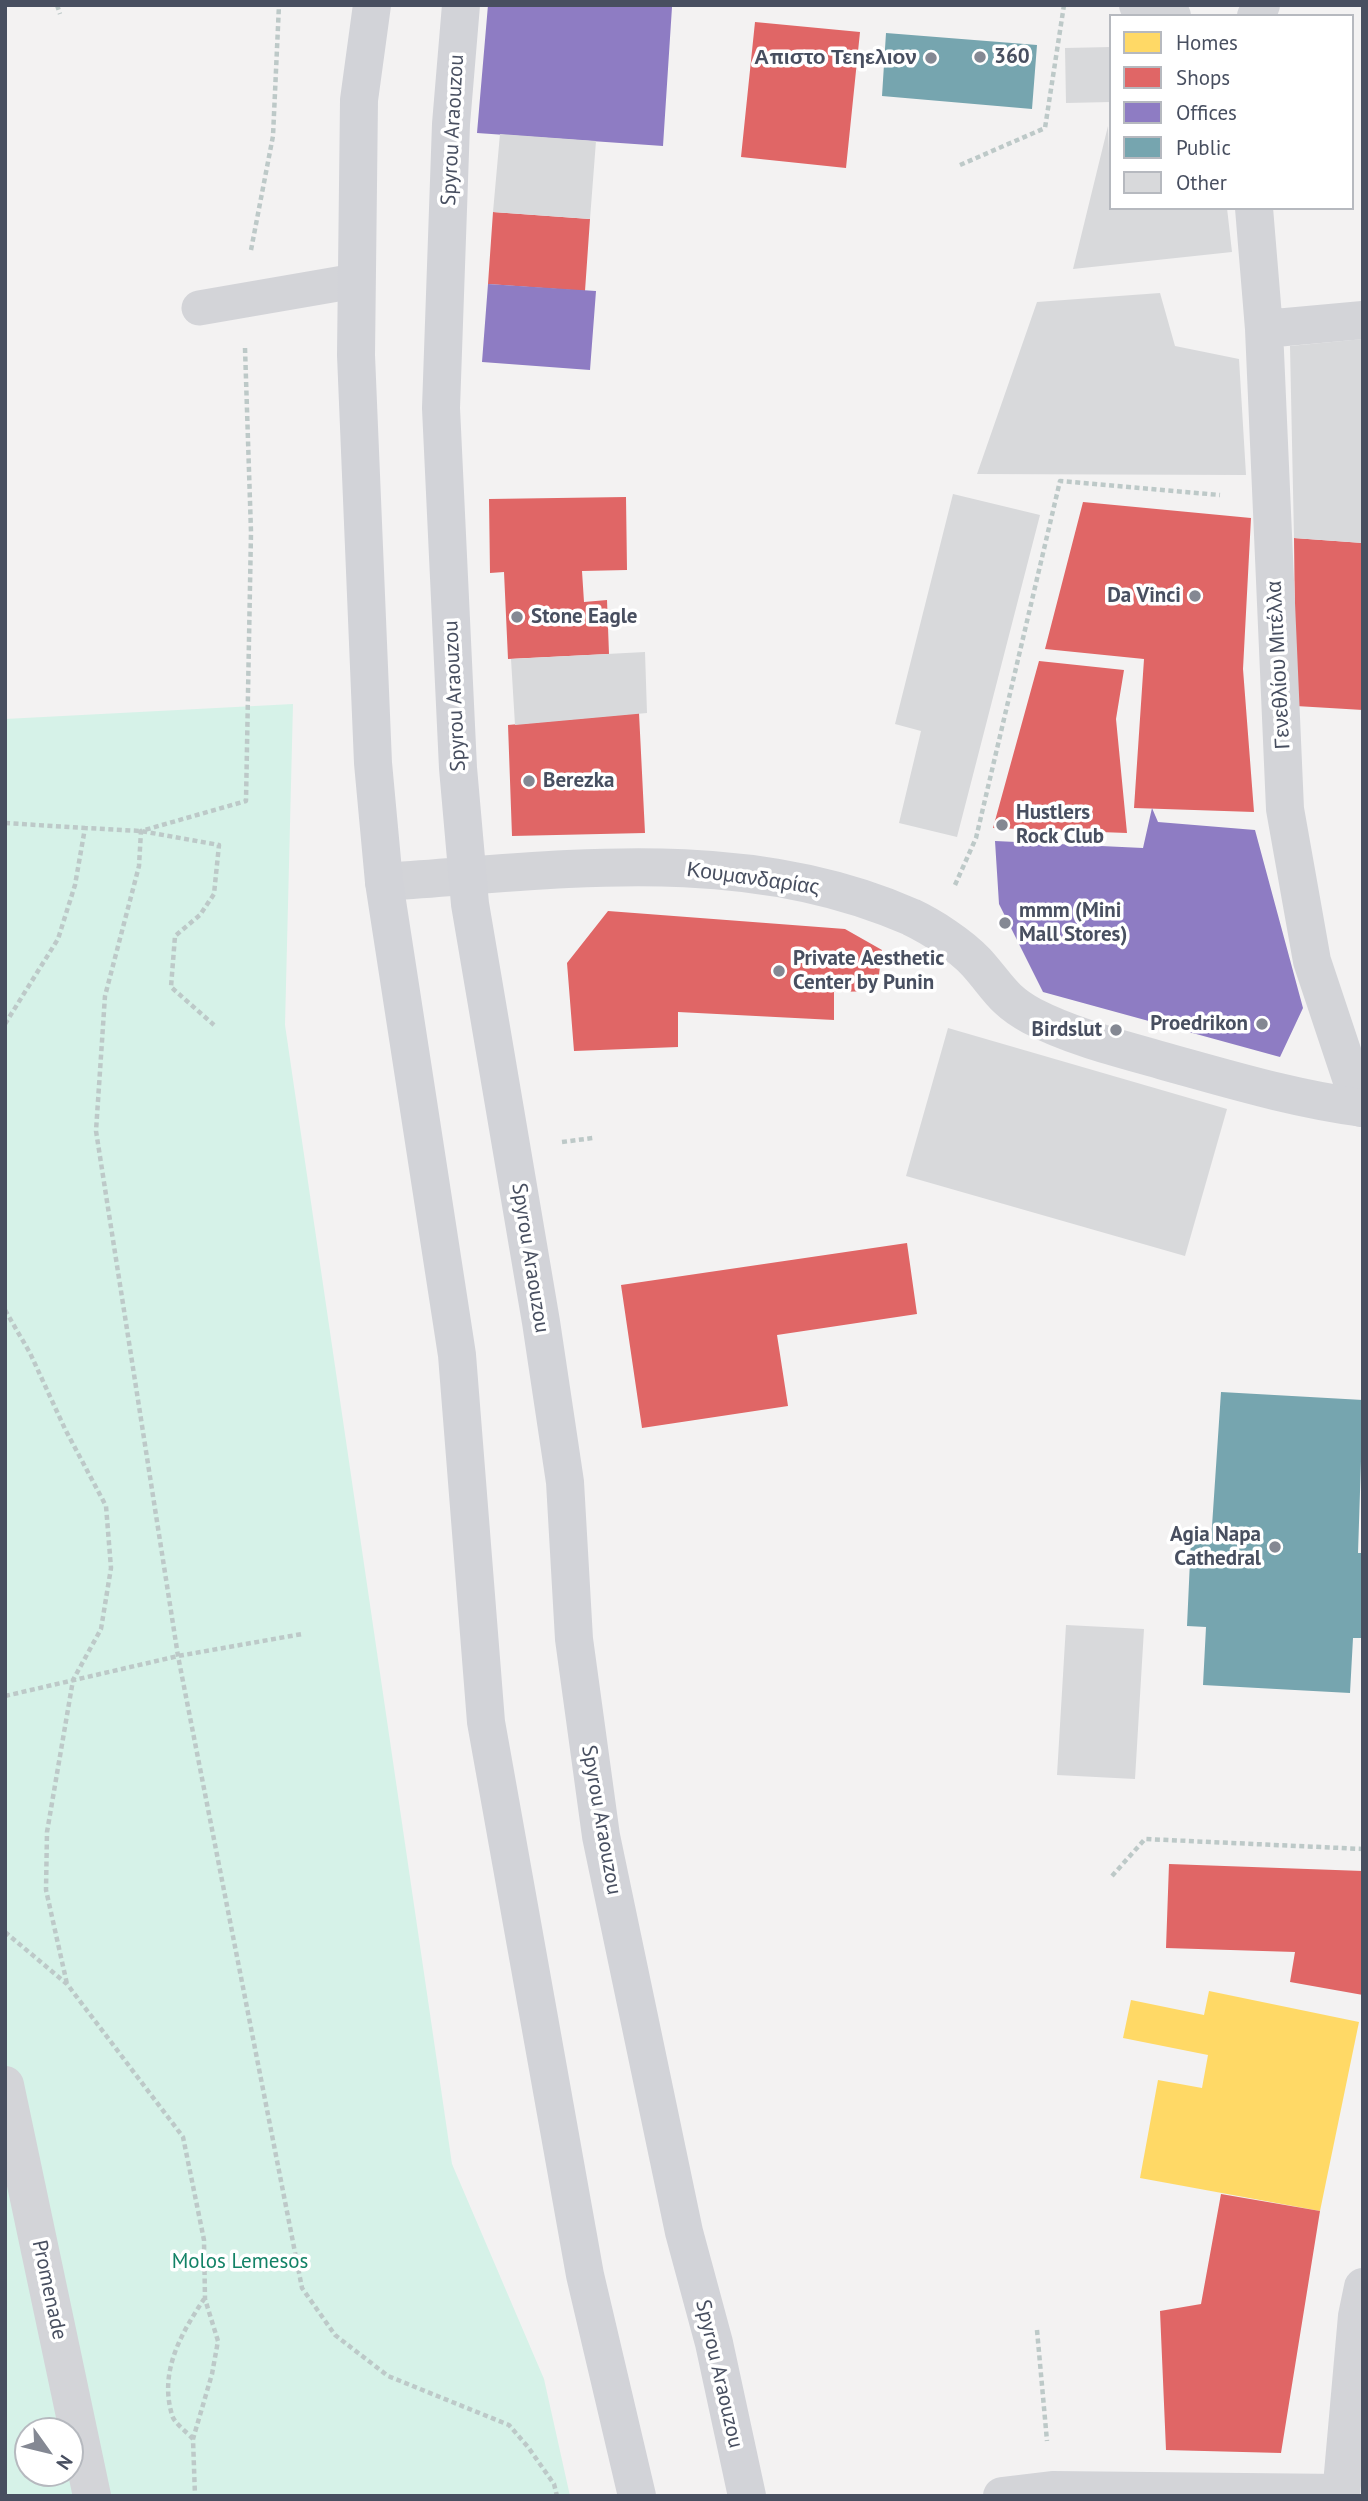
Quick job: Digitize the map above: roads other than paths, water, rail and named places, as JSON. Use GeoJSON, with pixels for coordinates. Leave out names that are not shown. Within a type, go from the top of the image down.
{"type":"FeatureCollection","features":[{"type":"Feature","properties":{"kind":"main road"},"geometry":{"type":"LineString","coordinates":[[373,5],[359,100],[355,281],[357,395],[373,763],[384,882],[457,1355],[486,1722],[585,2275],[636,2496]]}},
{"type":"Feature","properties":{"kind":"main road","name":"Spyrou Araouzou"},"geometry":{"type":"LineString","coordinates":[[461,5],[451,124],[441,408],[458,768],[467,877],[565,1482],[574,1639],[601,1836],[684,2232],[714,2343],[747,2496]]}},
{"type":"Feature","properties":{"kind":"street"},"geometry":{"type":"LineString","coordinates":[[1138,5],[1155,6],[1169,14]]}},
{"type":"Feature","properties":{"kind":"street","name":"Γενεθλίου Μιτέλλα"},"geometry":{"type":"LineString","coordinates":[[1254,210],[1264,330],[1286,809],[1312,961],[1362,1109]]}},
{"type":"Feature","properties":{"kind":"street"},"geometry":{"type":"LineString","coordinates":[[1264,330],[1363,320]]}},
{"type":"Feature","properties":{"kind":"street","name":"Κουμανδαρίας"},"geometry":{"type":"LineString","coordinates":[[384,882],[619,866],[723,870],[815,885],[913,918],[935,931],[975,961],[1001,996],[1032,1016],[1103,1045],[1264,1091],[1362,1109]]}},
{"type":"Feature","properties":{"kind":"street","name":"Promenade"},"geometry":{"type":"LineString","coordinates":[[5,2085],[92,2496]]}},
{"type":"Feature","properties":{"kind":"street"},"geometry":{"type":"LineString","coordinates":[[1002,2496],[1052,2490],[1341,2494],[1357,2316],[1363,2287]]}},
{"type":"Feature","properties":{"kind":"lane"},"geometry":{"type":"LineString","coordinates":[[199,308],[355,281]]}},
{"type":"Feature","properties":{"kind":"place","name":"360"},"geometry":{"type":"Point","coordinates":[980,57]}},
{"type":"Feature","properties":{"kind":"place","name":"Απιστο Τεηελιον"},"geometry":{"type":"Point","coordinates":[931,58]}},
{"type":"Feature","properties":{"kind":"place","name":"Da Vinci"},"geometry":{"type":"Point","coordinates":[1195,596]}},
{"type":"Feature","properties":{"kind":"place","name":"Stone Eagle"},"geometry":{"type":"Point","coordinates":[517,617]}},
{"type":"Feature","properties":{"kind":"place","name":"Berezka"},"geometry":{"type":"Point","coordinates":[529,781]}},
{"type":"Feature","properties":{"kind":"place","name":"Hustlers Rock Club"},"geometry":{"type":"Point","coordinates":[1002,825]}},
{"type":"Feature","properties":{"kind":"place","name":"mmm (Mini Mall Stores)"},"geometry":{"type":"Point","coordinates":[1005,923]}},
{"type":"Feature","properties":{"kind":"place","name":"Private Aesthetic Center by Punin"},"geometry":{"type":"Point","coordinates":[779,971]}},
{"type":"Feature","properties":{"kind":"place","name":"Proedrikon"},"geometry":{"type":"Point","coordinates":[1262,1024]}},
{"type":"Feature","properties":{"kind":"place","name":"Birdslut"},"geometry":{"type":"Point","coordinates":[1116,1030]}},
{"type":"Feature","properties":{"kind":"place","name":"Agia Napa Cathedral"},"geometry":{"type":"Point","coordinates":[1275,1547]}},
{"type":"Feature","properties":{"kind":"park label","name":"Molos Lemesos"},"geometry":{"type":"Point","coordinates":[240,2262]}}]}
